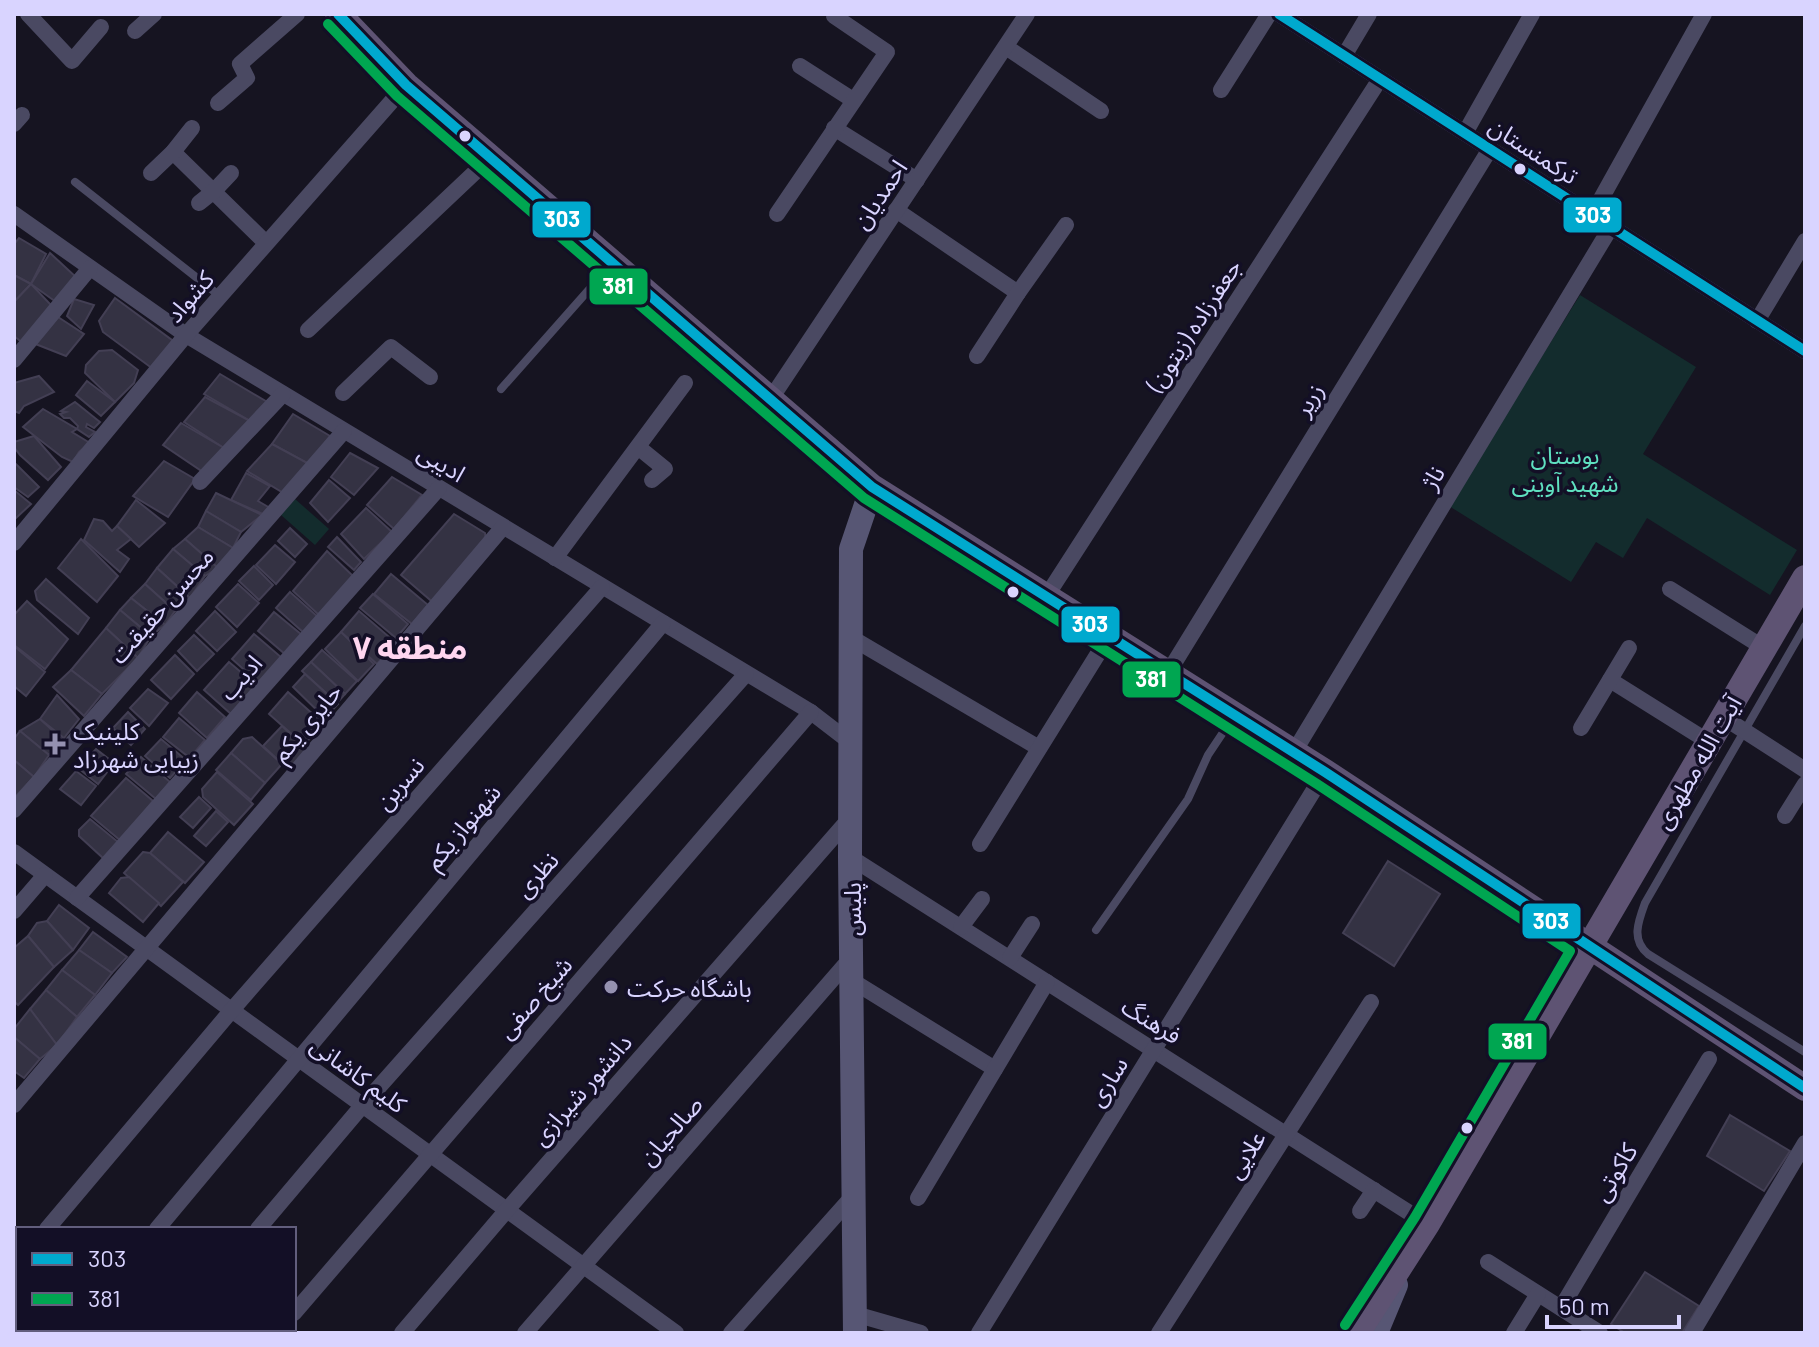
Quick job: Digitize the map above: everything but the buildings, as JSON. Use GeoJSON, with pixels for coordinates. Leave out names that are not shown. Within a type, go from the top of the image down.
{"type":"FeatureCollection","features":[{"type":"Feature","properties":{"kind":"main road"},"geometry":{"type":"LineString","coordinates":[[338,14],[406,85],[612,263],[775,393],[872,487],[1294,752],[1805,1088]]}},
{"type":"Feature","properties":{"kind":"main road","name":"پلیس"},"geometry":{"type":"LineString","coordinates":[[855,1323],[850,857],[851,549],[872,487]]}},
{"type":"Feature","properties":{"kind":"main road","name":"آیت الله مطهری"},"geometry":{"type":"LineString","coordinates":[[1357,1333],[1427,1224],[1709,742],[1734,724],[1764,648],[1805,578]]}},
{"type":"Feature","properties":{"kind":"main road"},"geometry":{"type":"LineString","coordinates":[[1376,1333],[1412,1246]]}},
{"type":"Feature","properties":{"kind":"street"},"geometry":{"type":"LineString","coordinates":[[28,14],[72,61],[101,27]]}},
{"type":"Feature","properties":{"kind":"street"},"geometry":{"type":"LineString","coordinates":[[135,31],[154,14]]}},
{"type":"Feature","properties":{"kind":"street"},"geometry":{"type":"LineString","coordinates":[[218,103],[247,78],[240,64],[297,14]]}},
{"type":"Feature","properties":{"kind":"street","name":"احمدیان"},"geometry":{"type":"LineString","coordinates":[[775,393],[1027,14]]}},
{"type":"Feature","properties":{"kind":"street"},"geometry":{"type":"LineString","coordinates":[[1221,90],[1269,14]]}},
{"type":"Feature","properties":{"kind":"street","name":"ترکمنستان"},"geometry":{"type":"LineString","coordinates":[[1279,14],[1805,351]]}},
{"type":"Feature","properties":{"kind":"street"},"geometry":{"type":"LineString","coordinates":[[1344,56],[1369,14]]}},
{"type":"Feature","properties":{"kind":"street"},"geometry":{"type":"LineString","coordinates":[[1465,133],[1532,14]]}},
{"type":"Feature","properties":{"kind":"street"},"geometry":{"type":"LineString","coordinates":[[1592,215],[1704,14]]}},
{"type":"Feature","properties":{"kind":"street"},"geometry":{"type":"LineString","coordinates":[[777,214],[887,52],[834,16]]}},
{"type":"Feature","properties":{"kind":"street"},"geometry":{"type":"LineString","coordinates":[[1006,47],[1101,111]]}},
{"type":"Feature","properties":{"kind":"street"},"geometry":{"type":"LineString","coordinates":[[800,66],[853,100]]}},
{"type":"Feature","properties":{"kind":"street","name":"جعفرزاده (زیتون)"},"geometry":{"type":"LineString","coordinates":[[1046,597],[1380,79]]}},
{"type":"Feature","properties":{"kind":"street","name":"کشواد"},"geometry":{"type":"LineString","coordinates":[[14,543],[186,335],[406,85]]}},
{"type":"Feature","properties":{"kind":"street"},"geometry":{"type":"LineString","coordinates":[[151,173],[192,128]]}},
{"type":"Feature","properties":{"kind":"street"},"geometry":{"type":"LineString","coordinates":[[834,128],[917,180]]}},
{"type":"Feature","properties":{"kind":"street","name":"زریر"},"geometry":{"type":"LineString","coordinates":[[1168,673],[1490,149]]}},
{"type":"Feature","properties":{"kind":"street"},"geometry":{"type":"LineString","coordinates":[[173,152],[266,243]]}},
{"type":"Feature","properties":{"kind":"street"},"geometry":{"type":"LineString","coordinates":[[308,330],[490,158]]}},
{"type":"Feature","properties":{"kind":"street"},"geometry":{"type":"LineString","coordinates":[[199,203],[231,173]]}},
{"type":"Feature","properties":{"kind":"street"},"geometry":{"type":"LineString","coordinates":[[896,210],[1018,293]]}},
{"type":"Feature","properties":{"kind":"street","name":"ادیبی"},"geometry":{"type":"LineString","coordinates":[[14,214],[186,335],[811,712],[850,742]]}},
{"type":"Feature","properties":{"kind":"street"},"geometry":{"type":"LineString","coordinates":[[977,356],[1066,225]]}},
{"type":"Feature","properties":{"kind":"street","name":"ناژ"},"geometry":{"type":"LineString","coordinates":[[1294,752],[1611,227]]}},
{"type":"Feature","properties":{"kind":"street"},"geometry":{"type":"LineString","coordinates":[[1757,321],[1805,241]]}},
{"type":"Feature","properties":{"kind":"street"},"geometry":{"type":"LineString","coordinates":[[14,360],[90,268]]}},
{"type":"Feature","properties":{"kind":"street"},"geometry":{"type":"LineString","coordinates":[[343,393],[391,347],[430,377]]}},
{"type":"Feature","properties":{"kind":"street"},"geometry":{"type":"LineString","coordinates":[[555,558],[685,383]]}},
{"type":"Feature","properties":{"kind":"street"},"geometry":{"type":"LineString","coordinates":[[200,482],[283,394]]}},
{"type":"Feature","properties":{"kind":"street","name":"محسن حقیقت"},"geometry":{"type":"LineString","coordinates":[[14,810],[344,431]]}},
{"type":"Feature","properties":{"kind":"street"},"geometry":{"type":"LineString","coordinates":[[638,447],[665,469],[652,480]]}},
{"type":"Feature","properties":{"kind":"street","name":"ادیب"},"geometry":{"type":"LineString","coordinates":[[77,898],[439,488]]}},
{"type":"Feature","properties":{"kind":"street","name":"حایری یکم"},"geometry":{"type":"LineString","coordinates":[[14,1105],[503,527]]}},
{"type":"Feature","properties":{"kind":"street","name":"نسرین"},"geometry":{"type":"LineString","coordinates":[[49,1227],[231,1011],[602,587]]}},
{"type":"Feature","properties":{"kind":"street"},"geometry":{"type":"LineString","coordinates":[[1670,589],[1764,648]]}},
{"type":"Feature","properties":{"kind":"street","name":"شهنواز یکم"},"geometry":{"type":"LineString","coordinates":[[159,1227],[663,623]]}},
{"type":"Feature","properties":{"kind":"street"},"geometry":{"type":"LineString","coordinates":[[980,844],[1109,636]]}},
{"type":"Feature","properties":{"kind":"street"},"geometry":{"type":"LineString","coordinates":[[850,637],[1039,748]]}},
{"type":"Feature","properties":{"kind":"street"},"geometry":{"type":"LineString","coordinates":[[1581,728],[1629,648]]}},
{"type":"Feature","properties":{"kind":"street","name":"نظری"},"geometry":{"type":"LineString","coordinates":[[260,1227],[362,1106],[746,674]]}},
{"type":"Feature","properties":{"kind":"street"},"geometry":{"type":"LineString","coordinates":[[1610,680],[1709,742]]}},
{"type":"Feature","properties":{"kind":"street","name":"شیخ صفی"},"geometry":{"type":"LineString","coordinates":[[296,1311],[811,712]]}},
{"type":"Feature","properties":{"kind":"street"},"geometry":{"type":"LineString","coordinates":[[1734,724],[1805,770]]}},
{"type":"Feature","properties":{"kind":"street","name":"ساری"},"geometry":{"type":"LineString","coordinates":[[979,1333],[1325,772]]}},
{"type":"Feature","properties":{"kind":"street"},"geometry":{"type":"LineString","coordinates":[[1785,816],[1805,784]]}},
{"type":"Feature","properties":{"kind":"street","name":"دانشور شیرازی"},"geometry":{"type":"LineString","coordinates":[[402,1333],[850,818]]}},
{"type":"Feature","properties":{"kind":"street","name":"کلیم کاشانی"},"geometry":{"type":"LineString","coordinates":[[14,852],[676,1333]]}},
{"type":"Feature","properties":{"kind":"street","name":"فرهنگ"},"geometry":{"type":"LineString","coordinates":[[850,857],[1427,1224]]}},
{"type":"Feature","properties":{"kind":"street"},"geometry":{"type":"LineString","coordinates":[[14,911],[45,875]]}},
{"type":"Feature","properties":{"kind":"street"},"geometry":{"type":"LineString","coordinates":[[961,927],[982,899]]}},
{"type":"Feature","properties":{"kind":"street"},"geometry":{"type":"LineString","coordinates":[[1010,958],[1032,924]]}},
{"type":"Feature","properties":{"kind":"street"},"geometry":{"type":"LineString","coordinates":[[851,969],[995,1069]]}},
{"type":"Feature","properties":{"kind":"street","name":"صالحیان"},"geometry":{"type":"LineString","coordinates":[[525,1333],[851,969]]}},
{"type":"Feature","properties":{"kind":"street"},"geometry":{"type":"LineString","coordinates":[[918,1198],[1047,982]]}},
{"type":"Feature","properties":{"kind":"street","name":"علایی"},"geometry":{"type":"LineString","coordinates":[[1159,1333],[1371,1002]]}},
{"type":"Feature","properties":{"kind":"street","name":"کاکوتی"},"geometry":{"type":"LineString","coordinates":[[1561,1308],[1709,1059]]}},
{"type":"Feature","properties":{"kind":"street"},"geometry":{"type":"LineString","coordinates":[[1692,1333],[1805,1143]]}},
{"type":"Feature","properties":{"kind":"street"},"geometry":{"type":"LineString","coordinates":[[1360,1211],[1374,1190]]}},
{"type":"Feature","properties":{"kind":"street"},"geometry":{"type":"LineString","coordinates":[[731,1333],[852,1197]]}},
{"type":"Feature","properties":{"kind":"street"},"geometry":{"type":"LineString","coordinates":[[1488,1262],[1600,1333]]}},
{"type":"Feature","properties":{"kind":"street"},"geometry":{"type":"LineString","coordinates":[[1514,1333],[1538,1294]]}},
{"type":"Feature","properties":{"kind":"street"},"geometry":{"type":"LineString","coordinates":[[855,1323],[921,1333]]}},
{"type":"Feature","properties":{"kind":"lane"},"geometry":{"type":"LineString","coordinates":[[350,14],[412,80],[682,310]]}},
{"type":"Feature","properties":{"kind":"lane"},"geometry":{"type":"LineString","coordinates":[[75,182],[220,296]]}},
{"type":"Feature","properties":{"kind":"lane"},"geometry":{"type":"LineString","coordinates":[[501,389],[612,263]]}},
{"type":"Feature","properties":{"kind":"lane"},"geometry":{"type":"LineString","coordinates":[[823,431],[868,473],[872,487]]}},
{"type":"Feature","properties":{"kind":"lane"},"geometry":{"type":"LineString","coordinates":[[1805,626],[1734,724],[1645,903],[1637,934],[1648,954],[1805,1052]]}},
{"type":"Feature","properties":{"kind":"lane"},"geometry":{"type":"LineString","coordinates":[[1096,930],[1188,799],[1208,755],[1235,715]]}},
{"type":"Feature","properties":{"kind":"green space","name":"بوستان شهید آوینی"},"geometry":{"type":"Polygon","coordinates":[[[1580,295],[1696,367],[1643,454],[1797,550],[1770,595],[1647,518],[1623,558],[1596,542],[1571,582],[1449,506],[1580,295]]]}},
{"type":"Feature","properties":{"kind":"green space"},"geometry":{"type":"Polygon","coordinates":[[[295,499],[329,529],[315,545],[281,515],[295,499]]]}},
{"type":"Feature","properties":{"kind":"transit line","name":"303"},"geometry":{"type":"LineString","coordinates":[[338,14],[406,85],[872,487],[1325,772],[1805,1088]]}},
{"type":"Feature","properties":{"kind":"transit line","name":"303"},"geometry":{"type":"LineString","coordinates":[[1279,14],[1805,351]]}},
{"type":"Feature","properties":{"kind":"transit line","name":"381"},"geometry":{"type":"LineString","coordinates":[[328,24],[397,96],[864,498],[1317,784],[1570,951],[1415,1217],[1345,1325]]}},
{"type":"Feature","properties":{"kind":"place","name":"کلینیک زیبایی شهرزاد"},"geometry":{"type":"Point","coordinates":[55,744]}},
{"type":"Feature","properties":{"kind":"place","name":"باشگاه حرکت"},"geometry":{"type":"Point","coordinates":[611,987]}},
{"type":"Feature","properties":{"kind":"district","name":"منطقه ۷"},"geometry":{"type":"Point","coordinates":[410,646]}}]}
